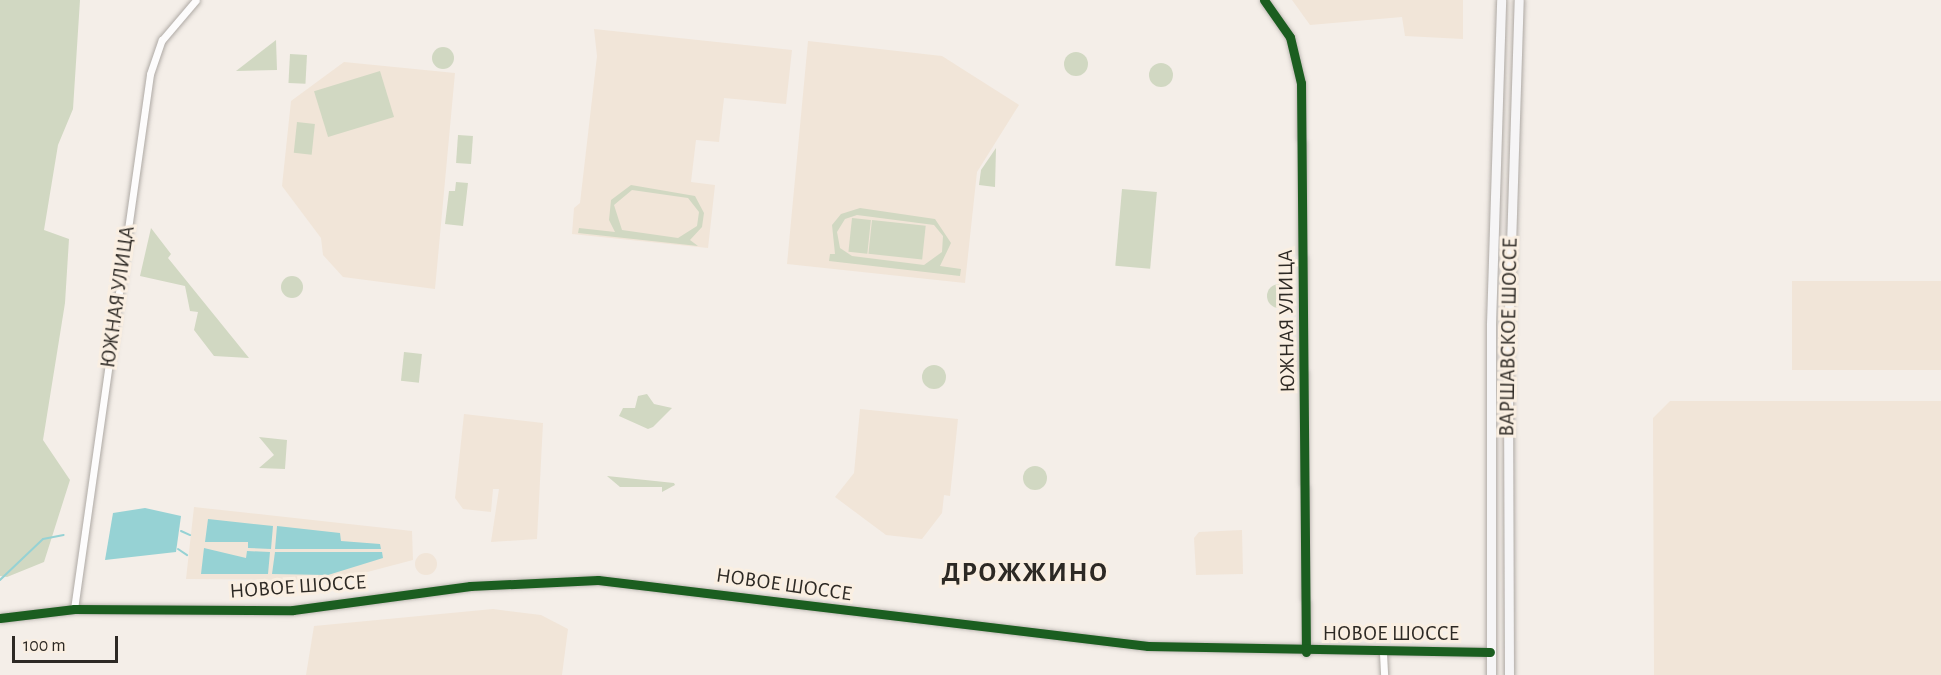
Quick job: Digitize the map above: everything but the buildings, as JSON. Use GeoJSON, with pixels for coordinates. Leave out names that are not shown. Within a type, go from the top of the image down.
{"type":"FeatureCollection","features":[{"type":"Feature","properties":{"kind":"main road","name":"ВАРШАВСКОЕ ШОССЕ"},"geometry":{"type":"LineString","coordinates":[[1491,675],[1491,324],[1501,0]]}},
{"type":"Feature","properties":{"kind":"main road","name":"ВАРШАВСКОЕ ШОССЕ"},"geometry":{"type":"LineString","coordinates":[[1509,675],[1508,341],[1519,0]]}},
{"type":"Feature","properties":{"kind":"street","name":"ЮЖНАЯ УЛИЦА"},"geometry":{"type":"LineString","coordinates":[[74,609],[150,74],[162,40],[196,0]]}},
{"type":"Feature","properties":{"kind":"street","name":"ЮЖНАЯ УЛИЦА"},"geometry":{"type":"LineString","coordinates":[[1264,0],[1290,37],[1301,83],[1306,652]]}},
{"type":"Feature","properties":{"kind":"street","name":"НОВОЕ ШОССЕ"},"geometry":{"type":"LineString","coordinates":[[0,618],[74,609],[293,610],[481,585],[598,580],[1137,645],[1306,652],[1490,652]]}},
{"type":"Feature","properties":{"kind":"street"},"geometry":{"type":"LineString","coordinates":[[1383,653],[1384,675]]}},
{"type":"Feature","properties":{"kind":"shaded area"},"geometry":{"type":"Polygon","coordinates":[[[1292,0],[1463,0],[1463,39],[1405,36],[1402,17],[1310,25],[1292,0]]]}},
{"type":"Feature","properties":{"kind":"shaded area"},"geometry":{"type":"Polygon","coordinates":[[[594,29],[792,50],[786,104],[724,98],[719,142],[696,140],[691,182],[715,185],[708,248],[572,234],[574,208],[580,203],[597,56],[594,29]]]}},
{"type":"Feature","properties":{"kind":"shaded area"},"geometry":{"type":"Polygon","coordinates":[[[808,41],[942,56],[1019,105],[977,172],[965,283],[787,264],[808,41]]]}},
{"type":"Feature","properties":{"kind":"shaded area"},"geometry":{"type":"Polygon","coordinates":[[[344,62],[455,73],[435,289],[343,277],[323,255],[321,238],[282,186],[291,101],[344,62]]]}},
{"type":"Feature","properties":{"kind":"shaded area"},"geometry":{"type":"Polygon","coordinates":[[[1792,281],[1941,281],[1941,370],[1792,370],[1792,281]]]}},
{"type":"Feature","properties":{"kind":"shaded area"},"geometry":{"type":"Polygon","coordinates":[[[1670,401],[1941,401],[1941,675],[1654,675],[1653,418],[1670,401]]]}},
{"type":"Feature","properties":{"kind":"shaded area"},"geometry":{"type":"Polygon","coordinates":[[[860,409],[958,419],[950,496],[944,495],[942,513],[922,539],[886,535],[835,497],[854,473],[860,409]]]}},
{"type":"Feature","properties":{"kind":"shaded area"},"geometry":{"type":"Polygon","coordinates":[[[464,414],[543,423],[537,539],[491,542],[499,489],[493,489],[491,512],[463,509],[455,498],[464,414]]]}},
{"type":"Feature","properties":{"kind":"shaded area"},"geometry":{"type":"Polygon","coordinates":[[[194,507],[412,531],[413,560],[337,580],[186,579],[194,507]]]}},
{"type":"Feature","properties":{"kind":"shaded area"},"geometry":{"type":"Polygon","coordinates":[[[1242,530],[1243,574],[1196,575],[1194,538],[1199,532],[1242,530]]]}},
{"type":"Feature","properties":{"kind":"shaded area"},"geometry":{"type":"Polygon","coordinates":[[[426,553],[434,556],[437,564],[434,572],[426,575],[418,572],[415,564],[418,556],[426,553]]]}},
{"type":"Feature","properties":{"kind":"shaded area"},"geometry":{"type":"Polygon","coordinates":[[[493,609],[541,615],[568,629],[562,675],[306,675],[314,626],[493,609]]]}},
{"type":"Feature","properties":{"kind":"green space"},"geometry":{"type":"Polygon","coordinates":[[[0,0],[80,0],[73,109],[58,145],[44,230],[69,239],[65,303],[43,440],[70,480],[44,562],[7,577],[0,576],[0,0]]]}},
{"type":"Feature","properties":{"kind":"green space"},"geometry":{"type":"Polygon","coordinates":[[[276,40],[277,70],[236,71],[276,40]]]}},
{"type":"Feature","properties":{"kind":"green space"},"geometry":{"type":"Polygon","coordinates":[[[443,47],[451,50],[454,58],[451,66],[443,69],[435,66],[432,58],[435,50],[443,47]]]}},
{"type":"Feature","properties":{"kind":"green space"},"geometry":{"type":"Polygon","coordinates":[[[1076,52],[1081,53],[1087,59],[1087,69],[1081,75],[1076,76],[1071,75],[1065,69],[1064,64],[1065,59],[1071,53],[1076,52]]]}},
{"type":"Feature","properties":{"kind":"green space"},"geometry":{"type":"Polygon","coordinates":[[[290,54],[307,55],[305,84],[288,83],[290,54]]]}},
{"type":"Feature","properties":{"kind":"green space"},"geometry":{"type":"Polygon","coordinates":[[[1161,63],[1170,66],[1173,75],[1170,84],[1161,87],[1152,84],[1149,75],[1152,66],[1161,63]]]}},
{"type":"Feature","properties":{"kind":"green space"},"geometry":{"type":"Polygon","coordinates":[[[380,71],[394,117],[328,137],[314,91],[380,71]]]}},
{"type":"Feature","properties":{"kind":"green space"},"geometry":{"type":"Polygon","coordinates":[[[297,122],[315,124],[312,155],[294,153],[297,122]]]}},
{"type":"Feature","properties":{"kind":"green space"},"geometry":{"type":"Polygon","coordinates":[[[458,135],[473,136],[471,164],[456,163],[458,135]]]}},
{"type":"Feature","properties":{"kind":"green space"},"geometry":{"type":"Polygon","coordinates":[[[996,148],[995,187],[979,185],[981,170],[996,148]]]}},
{"type":"Feature","properties":{"kind":"green space"},"geometry":{"type":"Polygon","coordinates":[[[456,182],[468,183],[463,226],[445,224],[449,191],[455,191],[456,182]]]}},
{"type":"Feature","properties":{"kind":"green space"},"geometry":{"type":"Polygon","coordinates":[[[631,185],[695,196],[704,213],[702,227],[690,240],[698,246],[578,233],[579,228],[615,232],[609,220],[611,200],[631,185]],[[632,190],[614,205],[622,230],[678,238],[697,226],[699,212],[688,198],[632,190]]]}},
{"type":"Feature","properties":{"kind":"green space"},"geometry":{"type":"Polygon","coordinates":[[[1122,189],[1157,192],[1150,269],[1115,266],[1122,189]]]}},
{"type":"Feature","properties":{"kind":"green space"},"geometry":{"type":"Polygon","coordinates":[[[860,208],[935,219],[951,243],[940,266],[961,269],[960,276],[829,261],[830,254],[835,254],[832,225],[841,214],[860,208]],[[857,215],[845,219],[837,232],[840,248],[852,256],[924,265],[942,252],[943,236],[934,225],[857,215]]]}},
{"type":"Feature","properties":{"kind":"green space"},"geometry":{"type":"Polygon","coordinates":[[[852,218],[871,220],[867,254],[848,252],[852,218]]]}},
{"type":"Feature","properties":{"kind":"green space"},"geometry":{"type":"Polygon","coordinates":[[[872,220],[926,226],[922,259],[868,254],[872,220]]]}},
{"type":"Feature","properties":{"kind":"green space"},"geometry":{"type":"Polygon","coordinates":[[[151,228],[171,254],[168,258],[249,358],[214,356],[194,330],[198,312],[190,311],[185,286],[140,276],[151,228]]]}},
{"type":"Feature","properties":{"kind":"green space"},"geometry":{"type":"Polygon","coordinates":[[[292,276],[300,279],[303,287],[300,295],[292,298],[284,295],[281,287],[284,279],[292,276]]]}},
{"type":"Feature","properties":{"kind":"green space"},"geometry":{"type":"Polygon","coordinates":[[[1279,284],[1287,288],[1291,296],[1287,304],[1279,308],[1271,304],[1267,296],[1271,288],[1279,284]]]}},
{"type":"Feature","properties":{"kind":"green space"},"geometry":{"type":"Polygon","coordinates":[[[404,352],[422,354],[419,383],[401,381],[404,352]]]}},
{"type":"Feature","properties":{"kind":"green space"},"geometry":{"type":"Polygon","coordinates":[[[934,365],[943,368],[946,377],[943,386],[934,389],[925,386],[922,377],[925,368],[934,365]]]}},
{"type":"Feature","properties":{"kind":"green space"},"geometry":{"type":"Polygon","coordinates":[[[647,394],[654,404],[672,408],[653,427],[648,429],[619,416],[623,408],[635,408],[638,396],[647,394]]]}},
{"type":"Feature","properties":{"kind":"green space"},"geometry":{"type":"Polygon","coordinates":[[[259,437],[287,440],[285,469],[259,468],[274,455],[259,437]]]}},
{"type":"Feature","properties":{"kind":"green space"},"geometry":{"type":"Polygon","coordinates":[[[1035,466],[1040,467],[1046,473],[1046,483],[1040,489],[1035,490],[1030,489],[1024,483],[1023,478],[1024,473],[1030,467],[1035,466]]]}},
{"type":"Feature","properties":{"kind":"green space"},"geometry":{"type":"Polygon","coordinates":[[[607,476],[674,483],[675,485],[662,492],[662,487],[620,487],[607,476]]]}},
{"type":"Feature","properties":{"kind":"water"},"geometry":{"type":"Polygon","coordinates":[[[145,508],[181,516],[176,552],[105,560],[113,513],[145,508]]]}},
{"type":"Feature","properties":{"kind":"water"},"geometry":{"type":"Polygon","coordinates":[[[208,519],[273,526],[271,549],[248,548],[248,542],[205,542],[208,519]]]}},
{"type":"Feature","properties":{"kind":"water"},"geometry":{"type":"Polygon","coordinates":[[[277,526],[340,533],[341,541],[380,544],[381,549],[275,549],[277,526]]]}},
{"type":"Feature","properties":{"kind":"water"},"geometry":{"type":"Polygon","coordinates":[[[204,548],[246,558],[247,551],[270,552],[268,574],[201,574],[204,548]]]}},
{"type":"Feature","properties":{"kind":"water"},"geometry":{"type":"Polygon","coordinates":[[[275,552],[382,552],[383,558],[328,575],[272,574],[275,552]]]}},
{"type":"Feature","properties":{"kind":"waterway"},"geometry":{"type":"LineString","coordinates":[[181,531],[190,535]]}},
{"type":"Feature","properties":{"kind":"waterway"},"geometry":{"type":"LineString","coordinates":[[0,580],[43,539],[64,535]]}},
{"type":"Feature","properties":{"kind":"waterway"},"geometry":{"type":"LineString","coordinates":[[178,549],[187,555]]}},
{"type":"Feature","properties":{"kind":"cycle path"},"geometry":{"type":"LineString","coordinates":[[1264,0],[1290,37],[1301,83],[1306,652]]}},
{"type":"Feature","properties":{"kind":"cycle path"},"geometry":{"type":"LineString","coordinates":[[0,618],[74,609],[293,610],[470,586],[598,580],[1148,646],[1490,652]]}},
{"type":"Feature","properties":{"kind":"district","name":"ДРОЖЖИНО"},"geometry":{"type":"Point","coordinates":[1025,573]}}]}
